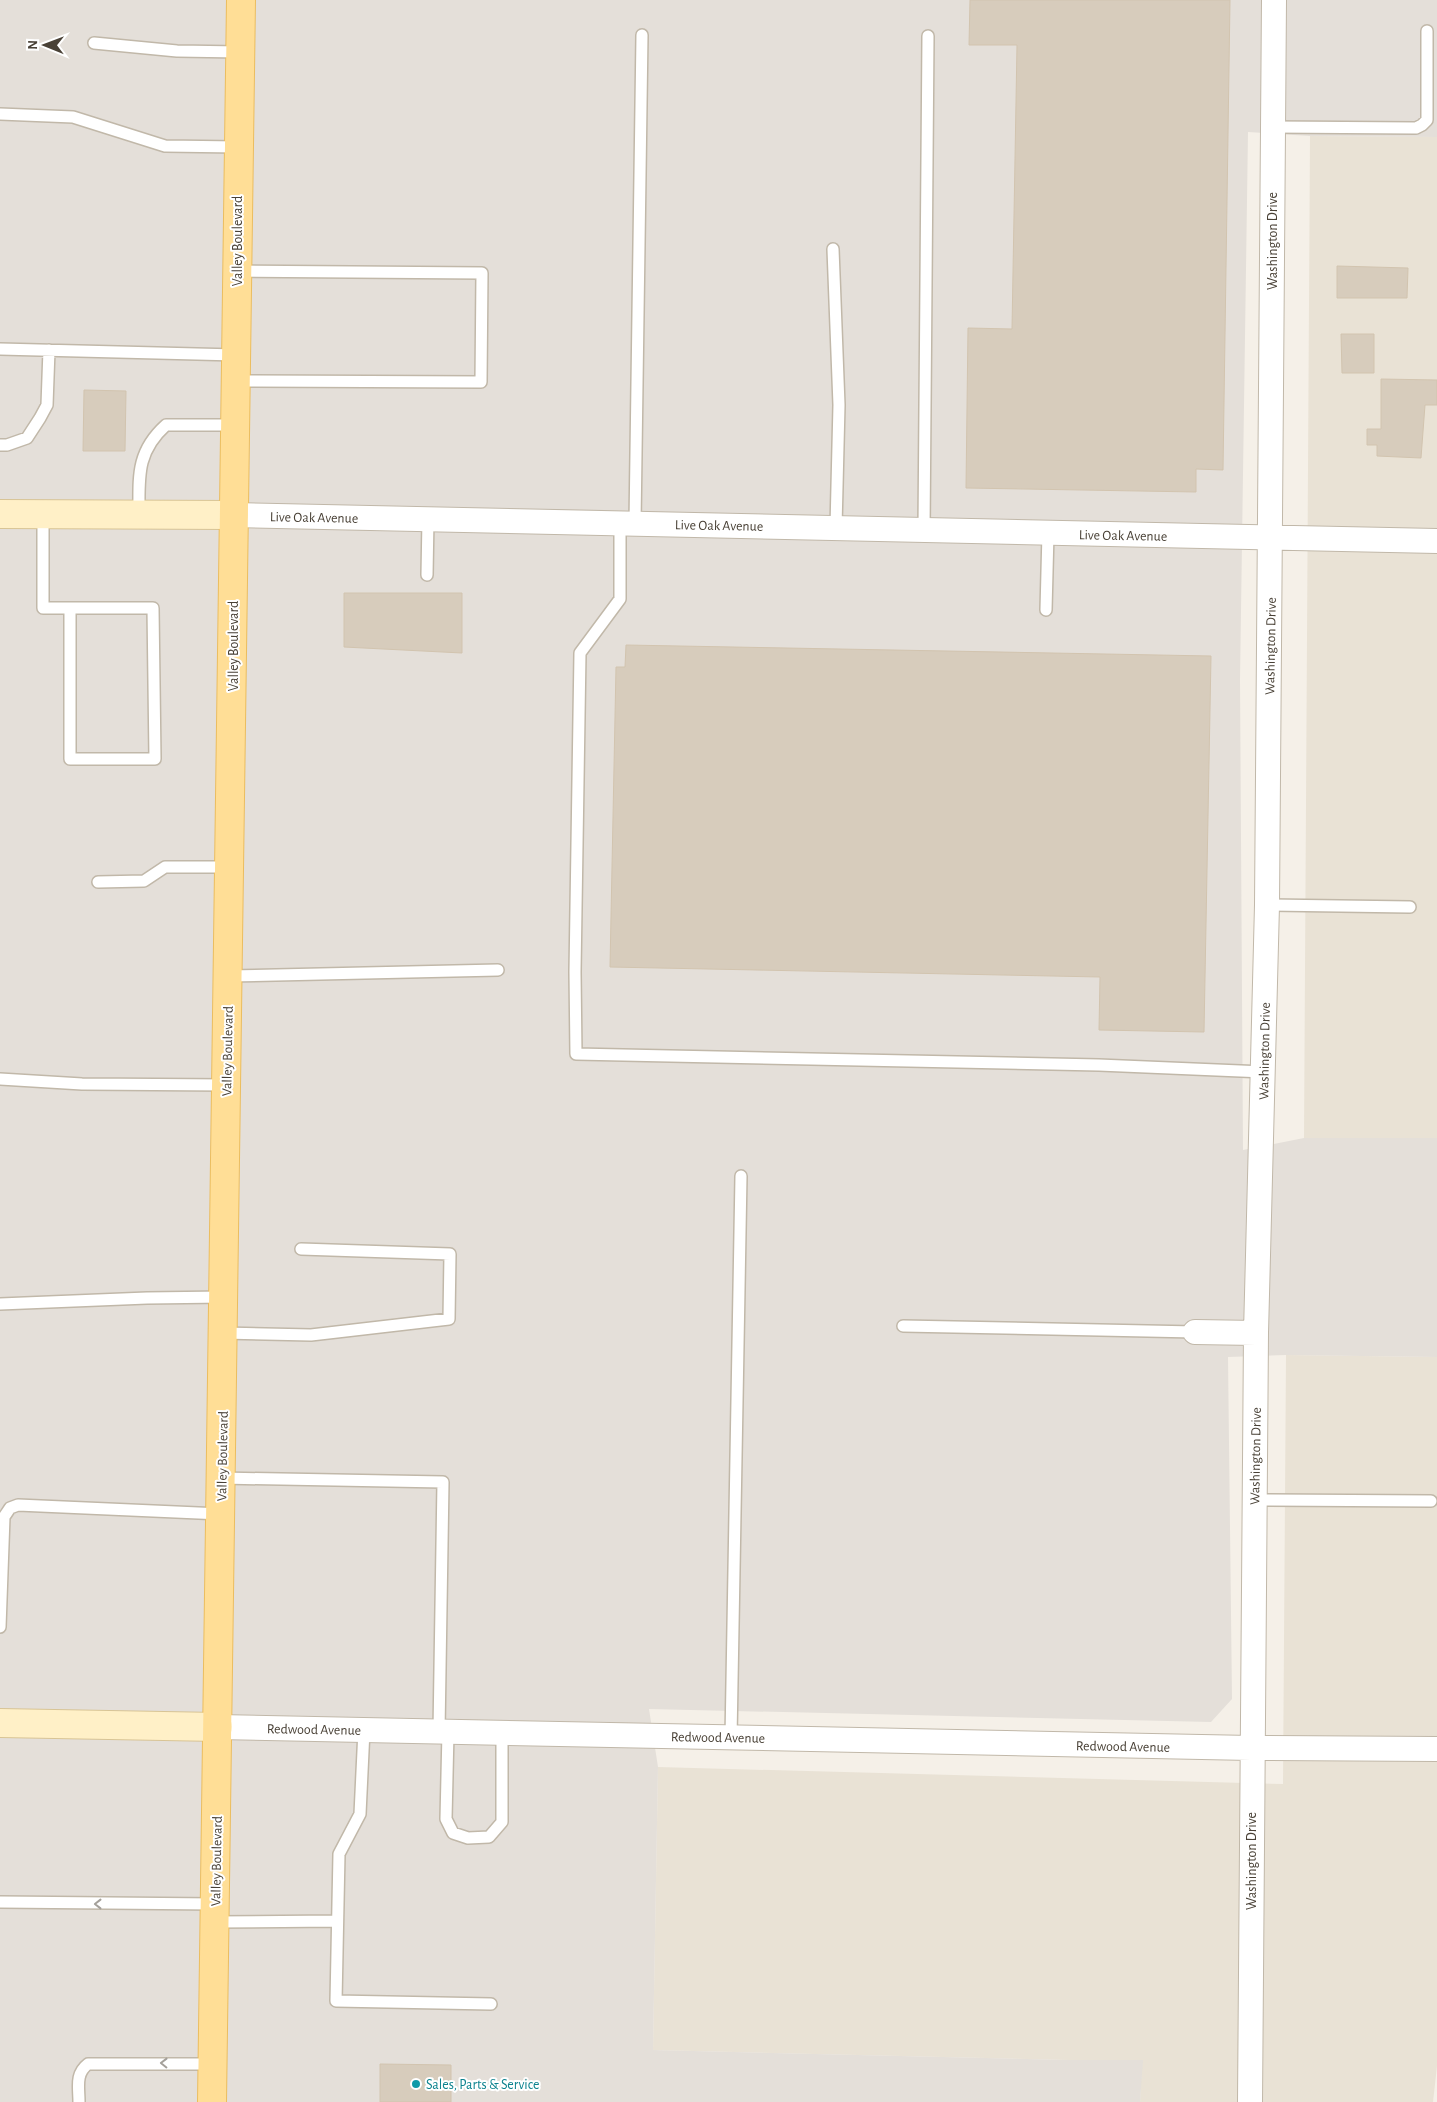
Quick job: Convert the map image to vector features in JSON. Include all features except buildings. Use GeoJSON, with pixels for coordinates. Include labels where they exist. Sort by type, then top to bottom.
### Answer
{"type":"FeatureCollection","features":[{"type":"Feature","properties":{"kind":"main road","name":"Valley Boulevard"},"geometry":{"type":"LineString","coordinates":[[212,2102],[241,0]]}},
{"type":"Feature","properties":{"kind":"street","name":"Washington Drive"},"geometry":{"type":"LineString","coordinates":[[1250,2102],[1256,1333],[1267,905],[1274,0]]}},
{"type":"Feature","properties":{"kind":"street","name":"Live Oak Avenue"},"geometry":{"type":"LineString","coordinates":[[0,514],[234,515],[1437,541]]}},
{"type":"Feature","properties":{"kind":"street"},"geometry":{"type":"LineString","coordinates":[[1195,1332],[1256,1333]]}},
{"type":"Feature","properties":{"kind":"street","name":"Redwood Avenue"},"geometry":{"type":"LineString","coordinates":[[0,1723],[1437,1750]]}},
{"type":"Feature","properties":{"kind":"lane"},"geometry":{"type":"LineString","coordinates":[[1272,127],[1416,128],[1422,125],[1426,120],[1427,31]]}},
{"type":"Feature","properties":{"kind":"lane"},"geometry":{"type":"LineString","coordinates":[[642,36],[628,523],[620,599],[580,653],[575,972],[576,1054],[1099,1066],[1264,1072]]}},
{"type":"Feature","properties":{"kind":"lane"},"geometry":{"type":"LineString","coordinates":[[924,530],[928,36]]}},
{"type":"Feature","properties":{"kind":"lane"},"geometry":{"type":"LineString","coordinates":[[94,43],[177,51],[240,52]]}},
{"type":"Feature","properties":{"kind":"lane"},"geometry":{"type":"LineString","coordinates":[[0,114],[73,117],[164,146],[238,146]]}},
{"type":"Feature","properties":{"kind":"lane"},"geometry":{"type":"LineString","coordinates":[[833,249],[839,405],[836,527]]}},
{"type":"Feature","properties":{"kind":"lane"},"geometry":{"type":"LineString","coordinates":[[0,349],[49,350],[236,368],[481,382],[482,273],[237,271]]}},
{"type":"Feature","properties":{"kind":"lane"},"geometry":{"type":"LineString","coordinates":[[0,445],[7,445],[27,438],[47,405],[49,350]]}},
{"type":"Feature","properties":{"kind":"lane"},"geometry":{"type":"LineString","coordinates":[[139,514],[140,469],[144,452],[156,434],[166,425],[235,425]]}},
{"type":"Feature","properties":{"kind":"lane"},"geometry":{"type":"LineString","coordinates":[[43,515],[43,608],[70,608],[153,608],[154,759],[70,759],[70,608]]}},
{"type":"Feature","properties":{"kind":"lane"},"geometry":{"type":"LineString","coordinates":[[427,575],[428,519]]}},
{"type":"Feature","properties":{"kind":"lane"},"geometry":{"type":"LineString","coordinates":[[1046,610],[1048,533]]}},
{"type":"Feature","properties":{"kind":"lane"},"geometry":{"type":"LineString","coordinates":[[98,882],[144,881],[165,867],[230,867]]}},
{"type":"Feature","properties":{"kind":"lane"},"geometry":{"type":"LineString","coordinates":[[1267,905],[1410,907]]}},
{"type":"Feature","properties":{"kind":"lane"},"geometry":{"type":"LineString","coordinates":[[229,976],[498,970]]}},
{"type":"Feature","properties":{"kind":"lane"},"geometry":{"type":"LineString","coordinates":[[0,1079],[82,1084],[227,1085]]}},
{"type":"Feature","properties":{"kind":"lane"},"geometry":{"type":"LineString","coordinates":[[731,1738],[741,1176]]}},
{"type":"Feature","properties":{"kind":"lane"},"geometry":{"type":"LineString","coordinates":[[223,1333],[311,1335],[449,1319],[450,1254],[301,1249]]}},
{"type":"Feature","properties":{"kind":"lane"},"geometry":{"type":"LineString","coordinates":[[0,1304],[224,1297]]}},
{"type":"Feature","properties":{"kind":"lane"},"geometry":{"type":"LineString","coordinates":[[903,1326],[1195,1332]]}},
{"type":"Feature","properties":{"kind":"lane"},"geometry":{"type":"LineString","coordinates":[[222,1478],[443,1482],[443,1732],[446,1819],[453,1833],[468,1838],[489,1837],[502,1822],[502,1733]]}},
{"type":"Feature","properties":{"kind":"lane"},"geometry":{"type":"LineString","coordinates":[[1254,1500],[1432,1501]]}},
{"type":"Feature","properties":{"kind":"lane"},"geometry":{"type":"LineString","coordinates":[[0,1627],[4,1517],[10,1508],[18,1505],[221,1514]]}},
{"type":"Feature","properties":{"kind":"lane"},"geometry":{"type":"LineString","coordinates":[[364,1730],[360,1814],[339,1854],[336,2001],[491,2004]]}},
{"type":"Feature","properties":{"kind":"lane"},"geometry":{"type":"LineString","coordinates":[[0,1902],[146,1904],[215,1913],[337,1921]]}},
{"type":"Feature","properties":{"kind":"lane"},"geometry":{"type":"LineString","coordinates":[[79,2102],[78,2078],[81,2070],[88,2064],[213,2064]]}},
{"type":"Feature","properties":{"kind":"shaded area"},"geometry":{"type":"Polygon","coordinates":[[[0,0],[1437,0],[1437,137],[1310,136],[1248,132],[1240,680],[1243,1150],[1304,1138],[1437,1138],[1437,1357],[1286,1355],[1228,1357],[1232,1699],[1211,1722],[649,1709],[658,1767],[653,2050],[1068,2060],[1143,2060],[1140,2102],[0,2102],[0,0]]]}},
{"type":"Feature","properties":{"kind":"shaded area"},"geometry":{"type":"Polygon","coordinates":[[[1310,136],[1437,137],[1437,1138],[1304,1138],[1310,136]]]}},
{"type":"Feature","properties":{"kind":"shaded area"},"geometry":{"type":"Polygon","coordinates":[[[1286,1355],[1437,1357],[1437,2066],[1433,2102],[1140,2102],[1142,2060],[1068,2060],[653,2050],[658,1767],[1283,1784],[1286,1355]]]}},
{"type":"Feature","properties":{"kind":"place","name":"Sales, Parts & Service"},"geometry":{"type":"Point","coordinates":[416,2084]}}]}
